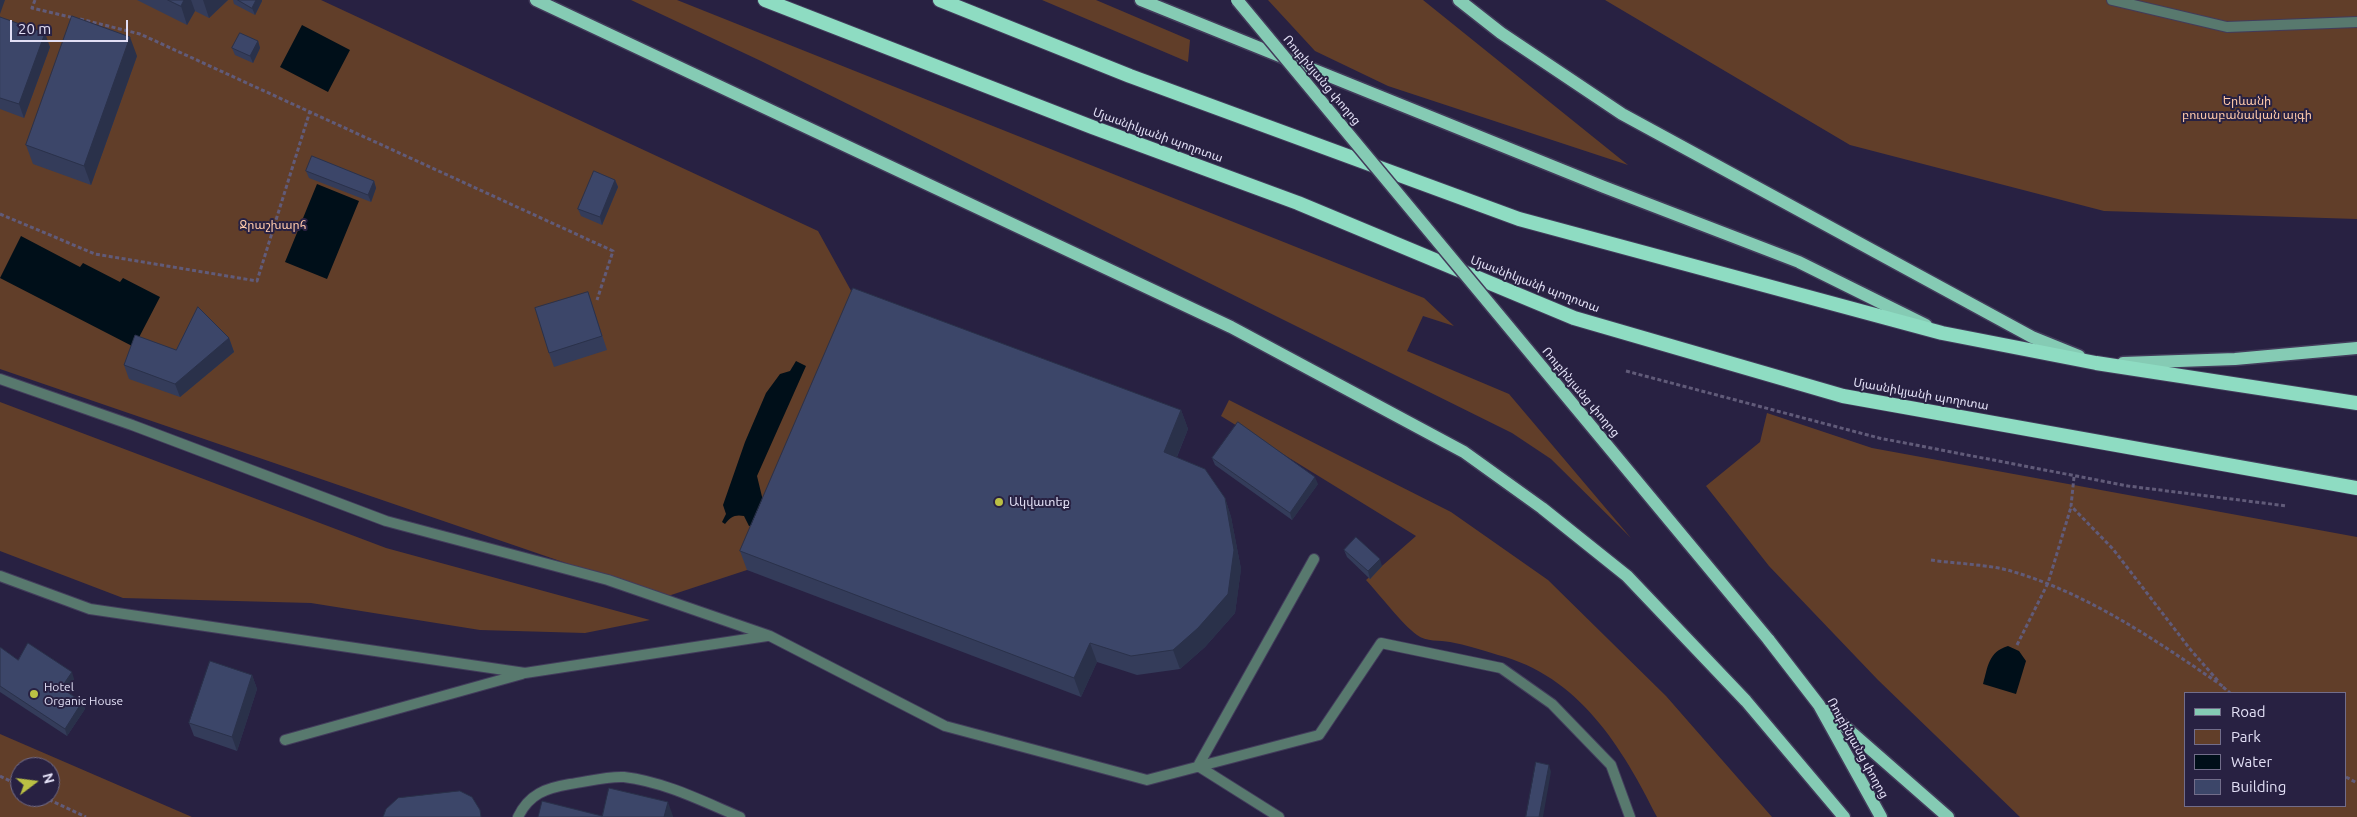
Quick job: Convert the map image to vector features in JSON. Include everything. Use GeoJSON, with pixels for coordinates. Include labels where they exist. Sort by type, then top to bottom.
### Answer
{"type":"FeatureCollection","features":[{"type":"Feature","properties":{"kind":"highway","name":"Մյասնիկյանի պողոտա"},"geometry":{"type":"LineString","coordinates":[[765,0],[1092,127],[1298,203],[1574,318],[1842,396],[2357,488]]}},
{"type":"Feature","properties":{"kind":"highway"},"geometry":{"type":"LineString","coordinates":[[940,0],[1148,83],[1519,219],[1942,332],[2096,363],[2357,403]]}},
{"type":"Feature","properties":{"kind":"main road"},"geometry":{"type":"LineString","coordinates":[[536,0],[1231,327],[1464,452],[1542,508],[1627,576],[1746,700],[1844,817]]}},
{"type":"Feature","properties":{"kind":"main road"},"geometry":{"type":"LineString","coordinates":[[1141,0],[1604,187],[1799,262],[1942,332]]}},
{"type":"Feature","properties":{"kind":"main road","name":"Ռուբինյանց փողոց"},"geometry":{"type":"LineString","coordinates":[[1237,0],[1768,639],[1819,705],[1880,817]]}},
{"type":"Feature","properties":{"kind":"main road"},"geometry":{"type":"LineString","coordinates":[[1458,0],[1501,33],[1622,114],[2032,336],[2096,363],[2235,359],[2357,348]]}},
{"type":"Feature","properties":{"kind":"main road"},"geometry":{"type":"LineString","coordinates":[[1819,705],[1948,817]]}},
{"type":"Feature","properties":{"kind":"lane"},"geometry":{"type":"LineString","coordinates":[[2112,0],[2227,27],[2357,22]]}},
{"type":"Feature","properties":{"kind":"lane"},"geometry":{"type":"LineString","coordinates":[[0,379],[132,425],[386,521],[608,580],[770,636],[945,726],[1147,780],[1319,735],[1381,643],[1501,668],[1552,704],[1610,765],[1630,817]]}},
{"type":"Feature","properties":{"kind":"lane"},"geometry":{"type":"LineString","coordinates":[[1198,766],[1314,559]]}},
{"type":"Feature","properties":{"kind":"lane"},"geometry":{"type":"LineString","coordinates":[[0,576],[90,609],[525,674]]}},
{"type":"Feature","properties":{"kind":"lane"},"geometry":{"type":"LineString","coordinates":[[285,740],[525,674],[770,636]]}},
{"type":"Feature","properties":{"kind":"lane"},"geometry":{"type":"LineString","coordinates":[[1198,766],[1279,817]]}},
{"type":"Feature","properties":{"kind":"lane"},"geometry":{"type":"LineString","coordinates":[[518,817],[524,804],[538,792],[554,787],[622,777],[668,786],[740,817]]}},
{"type":"Feature","properties":{"kind":"path"},"geometry":{"type":"LineString","coordinates":[[35,0],[32,8],[140,34],[613,251],[597,300]]}},
{"type":"Feature","properties":{"kind":"path"},"geometry":{"type":"LineString","coordinates":[[0,214],[95,254],[257,281],[310,112]]}},
{"type":"Feature","properties":{"kind":"path"},"geometry":{"type":"LineString","coordinates":[[2017,645],[2048,583],[2071,506],[2074,477],[2290,507]]}},
{"type":"Feature","properties":{"kind":"path"},"geometry":{"type":"LineString","coordinates":[[2071,506],[2113,549],[2190,649],[2229,692]]}},
{"type":"Feature","properties":{"kind":"path"},"geometry":{"type":"LineString","coordinates":[[1931,560],[2008,570],[2048,583],[2125,622],[2224,687]]}},
{"type":"Feature","properties":{"kind":"path"},"geometry":{"type":"LineString","coordinates":[[60,805],[86,817]]}},
{"type":"Feature","properties":{"kind":"green space","name":"Ջրաշխարհ"},"geometry":{"type":"Polygon","coordinates":[[[0,0],[321,0],[818,231],[860,307],[747,570],[665,597],[0,369],[0,0]]]}},
{"type":"Feature","properties":{"kind":"green space"},"geometry":{"type":"Polygon","coordinates":[[[631,0],[677,0],[1424,298],[1454,326],[1423,316],[1407,351],[1509,394],[1631,538],[1551,459],[1512,433],[761,61],[631,0]]]}},
{"type":"Feature","properties":{"kind":"green space"},"geometry":{"type":"Polygon","coordinates":[[[1042,0],[1096,0],[1190,40],[1188,62],[1042,0]]]}},
{"type":"Feature","properties":{"kind":"green space"},"geometry":{"type":"Polygon","coordinates":[[[1268,0],[1423,0],[1628,165],[1388,86],[1315,51],[1268,0]]]}},
{"type":"Feature","properties":{"kind":"green space","name":"Երևանի բուսաբանական այգի"},"geometry":{"type":"Polygon","coordinates":[[[1605,0],[2357,0],[2357,219],[2104,211],[1850,145],[1605,0]]]}},
{"type":"Feature","properties":{"kind":"green space"},"geometry":{"type":"Polygon","coordinates":[[[1229,400],[1451,512],[1548,580],[1666,696],[1772,817],[1657,817],[1629,765],[1613,741],[1575,697],[1552,679],[1527,665],[1498,655],[1456,643],[1429,640],[1417,635],[1398,617],[1366,580],[1416,536],[1221,416],[1229,400]]]}},
{"type":"Feature","properties":{"kind":"green space"},"geometry":{"type":"Polygon","coordinates":[[[0,402],[386,548],[650,620],[585,633],[480,630],[311,603],[123,598],[0,551],[0,402]]]}},
{"type":"Feature","properties":{"kind":"green space"},"geometry":{"type":"Polygon","coordinates":[[[1767,413],[1872,448],[2357,537],[2357,817],[2020,817],[1878,680],[1769,566],[1706,486],[1760,442],[1767,413]]]}},
{"type":"Feature","properties":{"kind":"green space"},"geometry":{"type":"Polygon","coordinates":[[[0,734],[53,757],[10,757],[10,807],[60,807],[60,760],[192,817],[0,817],[0,734]]]}},
{"type":"Feature","properties":{"kind":"water"},"geometry":{"type":"Polygon","coordinates":[[[302,25],[350,50],[328,92],[280,67],[302,25]]]}},
{"type":"Feature","properties":{"kind":"water"},"geometry":{"type":"Polygon","coordinates":[[[317,184],[359,201],[327,279],[285,262],[317,184]]]}},
{"type":"Feature","properties":{"kind":"water"},"geometry":{"type":"Polygon","coordinates":[[[21,236],[80,267],[83,263],[120,282],[123,278],[160,297],[134,347],[0,278],[21,236]]]}},
{"type":"Feature","properties":{"kind":"water"},"geometry":{"type":"Polygon","coordinates":[[[796,361],[806,366],[757,476],[764,505],[756,525],[749,526],[744,516],[741,515],[733,517],[725,524],[722,522],[726,514],[723,505],[745,442],[766,393],[780,374],[790,371],[796,361]]]}},
{"type":"Feature","properties":{"kind":"water"},"geometry":{"type":"Polygon","coordinates":[[[2008,646],[2019,651],[2026,661],[2016,694],[1983,684],[1993,656],[1996,652],[2008,646]]]}},
{"type":"Feature","properties":{"kind":"building"},"geometry":{"type":"Polygon","coordinates":[[[168,0],[184,0],[181,6],[168,0]]]}},
{"type":"Feature","properties":{"kind":"building"},"geometry":{"type":"Polygon","coordinates":[[[238,0],[256,0],[252,8],[238,0]]]}},
{"type":"Feature","properties":{"kind":"building"},"geometry":{"type":"Polygon","coordinates":[[[72,16],[130,37],[84,166],[26,145],[72,16]]]}},
{"type":"Feature","properties":{"kind":"building"},"geometry":{"type":"Polygon","coordinates":[[[0,17],[45,33],[19,104],[0,98],[0,17]]]}},
{"type":"Feature","properties":{"kind":"building"},"geometry":{"type":"Polygon","coordinates":[[[240,33],[258,41],[250,56],[232,48],[240,33]]]}},
{"type":"Feature","properties":{"kind":"building"},"geometry":{"type":"Polygon","coordinates":[[[312,156],[374,181],[368,195],[306,171],[312,156]]]}},
{"type":"Feature","properties":{"kind":"building"},"geometry":{"type":"Polygon","coordinates":[[[594,171],[615,180],[600,217],[578,209],[594,171]]]}},
{"type":"Feature","properties":{"kind":"building","name":"Ակվատեք"},"geometry":{"type":"Polygon","coordinates":[[[853,288],[1181,410],[1164,452],[1205,469],[1225,498],[1234,550],[1228,594],[1198,628],[1173,650],[1131,656],[1090,643],[1074,678],[740,551],[853,288]]]}},
{"type":"Feature","properties":{"kind":"building"},"geometry":{"type":"Polygon","coordinates":[[[588,292],[602,336],[549,353],[535,308],[588,292]]]}},
{"type":"Feature","properties":{"kind":"building"},"geometry":{"type":"Polygon","coordinates":[[[198,307],[229,338],[175,384],[124,365],[135,335],[176,350],[198,307]]]}},
{"type":"Feature","properties":{"kind":"building"},"geometry":{"type":"Polygon","coordinates":[[[1238,422],[1315,477],[1290,513],[1212,458],[1238,422]]]}},
{"type":"Feature","properties":{"kind":"building"},"geometry":{"type":"Polygon","coordinates":[[[1356,537],[1380,559],[1368,571],[1344,550],[1356,537]]]}},
{"type":"Feature","properties":{"kind":"building","name":"Hotel Organic House"},"geometry":{"type":"Polygon","coordinates":[[[28,643],[72,672],[61,688],[82,702],[65,729],[0,686],[0,647],[18,660],[28,643]]]}},
{"type":"Feature","properties":{"kind":"building"},"geometry":{"type":"Polygon","coordinates":[[[210,661],[252,675],[232,737],[189,723],[210,661]]]}},
{"type":"Feature","properties":{"kind":"building"},"geometry":{"type":"Polygon","coordinates":[[[1536,762],[1549,765],[1539,817],[1526,817],[1536,762]]]}},
{"type":"Feature","properties":{"kind":"building"},"geometry":{"type":"Polygon","coordinates":[[[609,788],[668,802],[664,817],[538,817],[542,801],[602,816],[609,788]]]}},
{"type":"Feature","properties":{"kind":"building"},"geometry":{"type":"Polygon","coordinates":[[[460,791],[472,797],[480,810],[481,817],[383,817],[386,809],[398,798],[460,791]]]}},
{"type":"Feature","properties":{"kind":"place","name":"Ակվատեք"},"geometry":{"type":"Point","coordinates":[999,502]}},
{"type":"Feature","properties":{"kind":"place","name":"Hotel Organic House"},"geometry":{"type":"Point","coordinates":[34,694]}}]}
